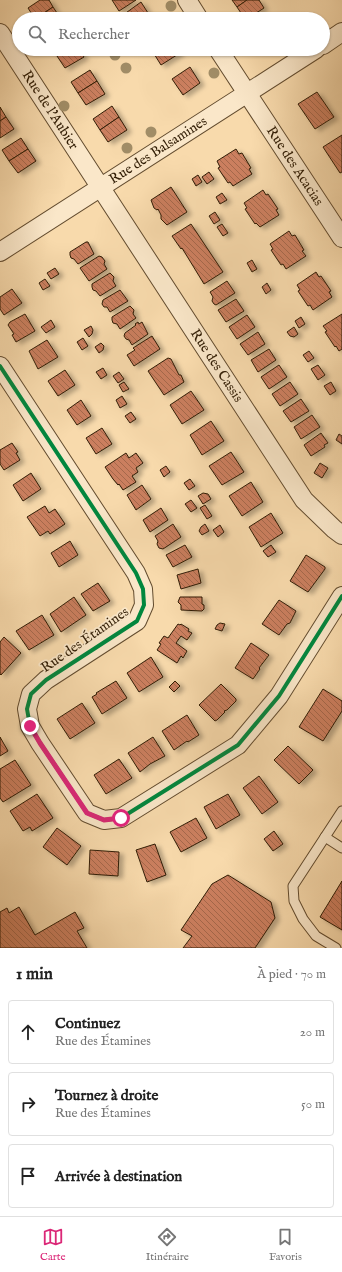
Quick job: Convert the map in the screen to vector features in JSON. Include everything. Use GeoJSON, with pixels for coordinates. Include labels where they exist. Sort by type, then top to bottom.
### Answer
{"type":"FeatureCollection","features":[{"type":"Feature","properties":{"kind":"street"},"geometry":{"type":"LineString","coordinates":[[186,0],[194,12]]}},
{"type":"Feature","properties":{"kind":"street"},"geometry":{"type":"LineString","coordinates":[[330,40],[342,32]]}},
{"type":"Feature","properties":{"kind":"street","name":"Rue de l'Aubier"},"geometry":{"type":"LineString","coordinates":[[0,33],[12,51]]}},
{"type":"Feature","properties":{"kind":"street","name":"Rue de l'Aubier"},"geometry":{"type":"LineString","coordinates":[[15,56],[101,187]]}},
{"type":"Feature","properties":{"kind":"street"},"geometry":{"type":"LineString","coordinates":[[223,56],[247,94]]}},
{"type":"Feature","properties":{"kind":"street","name":"Rue des Balsamines"},"geometry":{"type":"LineString","coordinates":[[0,252],[305,56]]}},
{"type":"Feature","properties":{"kind":"street","name":"Rue des Acacias"},"geometry":{"type":"LineString","coordinates":[[247,94],[342,238]]}},
{"type":"Feature","properties":{"kind":"street","name":"Rue des Cassis"},"geometry":{"type":"LineString","coordinates":[[101,187],[304,500],[342,535]]}},
{"type":"Feature","properties":{"kind":"street","name":"Rue des Étamines"},"geometry":{"type":"LineString","coordinates":[[0,366],[136,573],[142,589],[144,605],[137,621],[46,680],[31,694],[27,709],[30,726],[87,813],[104,820],[121,818],[238,745],[279,696],[342,596]]}},
{"type":"Feature","properties":{"kind":"lane"},"geometry":{"type":"LineString","coordinates":[[336,948],[316,936],[303,919],[294,901],[293,886],[342,811]]}},
{"type":"Feature","properties":{"kind":"lane"},"geometry":{"type":"LineString","coordinates":[[325,837],[342,848]]}},
{"type":"Feature","properties":{"kind":"building"},"geometry":{"type":"Polygon","coordinates":[[[40,0],[49,0],[53,7],[46,12],[31,12],[28,8],[40,0]]]}},
{"type":"Feature","properties":{"kind":"building"},"geometry":{"type":"Polygon","coordinates":[[[112,0],[136,0],[119,11],[112,0]]]}},
{"type":"Feature","properties":{"kind":"building"},"geometry":{"type":"Polygon","coordinates":[[[232,0],[247,0],[237,7],[232,0]]]}},
{"type":"Feature","properties":{"kind":"building"},"geometry":{"type":"Polygon","coordinates":[[[247,0],[259,0],[264,8],[258,12],[240,12],[237,7],[247,0]]]}},
{"type":"Feature","properties":{"kind":"building"},"geometry":{"type":"Polygon","coordinates":[[[141,2],[147,12],[127,12],[141,2]]]}},
{"type":"Feature","properties":{"kind":"building"},"geometry":{"type":"Polygon","coordinates":[[[53,7],[56,12],[46,12],[53,7]]]}},
{"type":"Feature","properties":{"kind":"building"},"geometry":{"type":"Polygon","coordinates":[[[57,56],[84,57],[65,68],[57,56]]]}},
{"type":"Feature","properties":{"kind":"building"},"geometry":{"type":"Polygon","coordinates":[[[155,56],[175,56],[161,65],[155,56]]]}},
{"type":"Feature","properties":{"kind":"building"},"geometry":{"type":"Polygon","coordinates":[[[190,67],[200,83],[183,95],[172,79],[190,67]]]}},
{"type":"Feature","properties":{"kind":"building"},"geometry":{"type":"Polygon","coordinates":[[[90,70],[97,81],[78,93],[71,82],[90,70]]]}},
{"type":"Feature","properties":{"kind":"building"},"geometry":{"type":"Polygon","coordinates":[[[97,81],[105,94],[86,105],[78,93],[97,81]]]}},
{"type":"Feature","properties":{"kind":"building"},"geometry":{"type":"Polygon","coordinates":[[[317,92],[334,117],[315,129],[298,104],[317,92]]]}},
{"type":"Feature","properties":{"kind":"building"},"geometry":{"type":"Polygon","coordinates":[[[112,106],[119,117],[100,130],[93,119],[112,106]]]}},
{"type":"Feature","properties":{"kind":"building"},"geometry":{"type":"Polygon","coordinates":[[[0,107],[6,117],[0,121],[0,107]]]}},
{"type":"Feature","properties":{"kind":"building"},"geometry":{"type":"Polygon","coordinates":[[[6,117],[14,129],[0,138],[0,121],[6,117]]]}},
{"type":"Feature","properties":{"kind":"building"},"geometry":{"type":"Polygon","coordinates":[[[119,117],[127,130],[108,142],[100,130],[119,117]]]}},
{"type":"Feature","properties":{"kind":"building"},"geometry":{"type":"Polygon","coordinates":[[[342,135],[342,172],[340,173],[323,147],[342,135]]]}},
{"type":"Feature","properties":{"kind":"building"},"geometry":{"type":"Polygon","coordinates":[[[21,138],[28,149],[9,161],[2,150],[21,138]]]}},
{"type":"Feature","properties":{"kind":"building"},"geometry":{"type":"Polygon","coordinates":[[[28,149],[36,161],[18,173],[9,161],[28,149]]]}},
{"type":"Feature","properties":{"kind":"building"},"geometry":{"type":"Polygon","coordinates":[[[236,149],[239,154],[242,153],[251,168],[249,169],[252,174],[233,186],[230,182],[228,183],[218,168],[220,167],[217,161],[236,149]]]}},
{"type":"Feature","properties":{"kind":"building"},"geometry":{"type":"Polygon","coordinates":[[[209,172],[214,179],[207,184],[202,177],[209,172]]]}},
{"type":"Feature","properties":{"kind":"building"},"geometry":{"type":"Polygon","coordinates":[[[198,175],[202,182],[196,186],[192,179],[198,175]]]}},
{"type":"Feature","properties":{"kind":"building"},"geometry":{"type":"Polygon","coordinates":[[[171,187],[187,212],[167,225],[161,219],[158,209],[157,210],[154,208],[151,200],[171,187]]]}},
{"type":"Feature","properties":{"kind":"building"},"geometry":{"type":"Polygon","coordinates":[[[263,190],[266,195],[268,194],[278,209],[276,210],[279,215],[260,227],[256,223],[255,224],[245,209],[247,208],[244,203],[263,190]]]}},
{"type":"Feature","properties":{"kind":"building"},"geometry":{"type":"Polygon","coordinates":[[[222,193],[227,200],[220,204],[216,197],[222,193]]]}},
{"type":"Feature","properties":{"kind":"building"},"geometry":{"type":"Polygon","coordinates":[[[215,212],[220,220],[214,224],[209,216],[215,212]]]}},
{"type":"Feature","properties":{"kind":"building"},"geometry":{"type":"Polygon","coordinates":[[[191,224],[223,272],[204,284],[182,248],[181,249],[172,236],[191,224]]]}},
{"type":"Feature","properties":{"kind":"building"},"geometry":{"type":"Polygon","coordinates":[[[222,224],[228,233],[223,236],[217,227],[222,224]]]}},
{"type":"Feature","properties":{"kind":"building"},"geometry":{"type":"Polygon","coordinates":[[[289,231],[292,236],[295,235],[304,250],[302,251],[306,256],[286,269],[283,264],[281,265],[271,250],[273,249],[270,244],[289,231]]]}},
{"type":"Feature","properties":{"kind":"building"},"geometry":{"type":"Polygon","coordinates":[[[88,242],[94,254],[78,264],[71,258],[70,252],[88,242]]]}},
{"type":"Feature","properties":{"kind":"building"},"geometry":{"type":"Polygon","coordinates":[[[99,256],[105,261],[104,264],[107,269],[89,281],[80,268],[99,256]]]}},
{"type":"Feature","properties":{"kind":"building"},"geometry":{"type":"Polygon","coordinates":[[[252,260],[257,269],[252,272],[247,263],[252,260]]]}},
{"type":"Feature","properties":{"kind":"building"},"geometry":{"type":"Polygon","coordinates":[[[55,268],[59,274],[51,279],[47,273],[55,268]]]}},
{"type":"Feature","properties":{"kind":"building"},"geometry":{"type":"Polygon","coordinates":[[[316,272],[319,277],[321,276],[331,291],[329,292],[332,297],[313,310],[310,305],[308,306],[298,291],[300,290],[297,285],[316,272]]]}},
{"type":"Feature","properties":{"kind":"building"},"geometry":{"type":"Polygon","coordinates":[[[110,273],[114,277],[113,281],[116,286],[100,296],[93,290],[92,284],[110,273]]]}},
{"type":"Feature","properties":{"kind":"building"},"geometry":{"type":"Polygon","coordinates":[[[45,279],[50,286],[43,290],[39,283],[45,279]]]}},
{"type":"Feature","properties":{"kind":"building"},"geometry":{"type":"Polygon","coordinates":[[[227,281],[235,293],[216,305],[214,304],[212,301],[213,297],[210,292],[227,281]]]}},
{"type":"Feature","properties":{"kind":"building"},"geometry":{"type":"Polygon","coordinates":[[[267,283],[271,290],[266,294],[262,287],[267,283]]]}},
{"type":"Feature","properties":{"kind":"building"},"geometry":{"type":"Polygon","coordinates":[[[12,289],[22,303],[4,315],[0,309],[0,297],[12,289]]]}},
{"type":"Feature","properties":{"kind":"building"},"geometry":{"type":"Polygon","coordinates":[[[120,290],[128,301],[110,312],[107,307],[104,307],[102,304],[103,300],[120,290]]]}},
{"type":"Feature","properties":{"kind":"building"},"geometry":{"type":"Polygon","coordinates":[[[236,299],[244,311],[226,322],[218,310],[236,299]]]}},
{"type":"Feature","properties":{"kind":"building"},"geometry":{"type":"Polygon","coordinates":[[[130,306],[134,310],[133,314],[136,318],[120,329],[117,324],[113,323],[112,317],[130,306]]]}},
{"type":"Feature","properties":{"kind":"building"},"geometry":{"type":"Polygon","coordinates":[[[25,314],[35,331],[16,342],[12,335],[14,334],[8,325],[10,322],[25,314]]]}},
{"type":"Feature","properties":{"kind":"building"},"geometry":{"type":"Polygon","coordinates":[[[342,314],[342,349],[339,351],[325,332],[327,331],[323,326],[342,314]]]}},
{"type":"Feature","properties":{"kind":"building"},"geometry":{"type":"Polygon","coordinates":[[[247,315],[255,327],[237,339],[229,327],[247,315]]]}},
{"type":"Feature","properties":{"kind":"building"},"geometry":{"type":"Polygon","coordinates":[[[301,317],[305,324],[299,328],[295,321],[301,317]]]}},
{"type":"Feature","properties":{"kind":"building"},"geometry":{"type":"Polygon","coordinates":[[[51,320],[55,327],[46,333],[41,327],[51,320]]]}},
{"type":"Feature","properties":{"kind":"building"},"geometry":{"type":"Polygon","coordinates":[[[138,322],[139,324],[142,322],[148,334],[132,345],[124,336],[125,333],[138,322]]]}},
{"type":"Feature","properties":{"kind":"building"},"geometry":{"type":"Polygon","coordinates":[[[91,326],[93,330],[89,337],[84,330],[91,326]]]}},
{"type":"Feature","properties":{"kind":"building"},"geometry":{"type":"Polygon","coordinates":[[[294,327],[298,334],[294,337],[290,336],[287,332],[294,327]]]}},
{"type":"Feature","properties":{"kind":"building"},"geometry":{"type":"Polygon","coordinates":[[[258,332],[265,344],[248,355],[240,344],[258,332]]]}},
{"type":"Feature","properties":{"kind":"building"},"geometry":{"type":"Polygon","coordinates":[[[152,336],[160,349],[134,366],[127,355],[135,350],[133,348],[152,336]]]}},
{"type":"Feature","properties":{"kind":"building"},"geometry":{"type":"Polygon","coordinates":[[[83,338],[88,346],[82,350],[77,342],[83,338]]]}},
{"type":"Feature","properties":{"kind":"building"},"geometry":{"type":"Polygon","coordinates":[[[47,340],[58,357],[38,369],[29,351],[47,340]]]}},
{"type":"Feature","properties":{"kind":"building"},"geometry":{"type":"Polygon","coordinates":[[[101,343],[104,346],[103,350],[99,353],[95,347],[101,343]]]}},
{"type":"Feature","properties":{"kind":"building"},"geometry":{"type":"Polygon","coordinates":[[[269,349],[276,360],[258,372],[251,360],[269,349]]]}},
{"type":"Feature","properties":{"kind":"building"},"geometry":{"type":"Polygon","coordinates":[[[309,351],[314,358],[308,362],[303,355],[309,351]]]}},
{"type":"Feature","properties":{"kind":"building"},"geometry":{"type":"Polygon","coordinates":[[[168,358],[171,359],[184,382],[164,395],[148,371],[168,358]]]}},
{"type":"Feature","properties":{"kind":"building"},"geometry":{"type":"Polygon","coordinates":[[[279,365],[287,377],[269,389],[261,377],[279,365]]]}},
{"type":"Feature","properties":{"kind":"building"},"geometry":{"type":"Polygon","coordinates":[[[318,365],[325,375],[318,380],[311,369],[318,365]]]}},
{"type":"Feature","properties":{"kind":"building"},"geometry":{"type":"Polygon","coordinates":[[[103,368],[107,375],[101,379],[96,372],[103,368]]]}},
{"type":"Feature","properties":{"kind":"building"},"geometry":{"type":"Polygon","coordinates":[[[65,370],[75,385],[58,396],[48,381],[65,370]]]}},
{"type":"Feature","properties":{"kind":"building"},"geometry":{"type":"Polygon","coordinates":[[[119,372],[124,379],[118,383],[113,376],[119,372]]]}},
{"type":"Feature","properties":{"kind":"building"},"geometry":{"type":"Polygon","coordinates":[[[124,382],[129,389],[123,392],[119,385],[124,382]]]}},
{"type":"Feature","properties":{"kind":"building"},"geometry":{"type":"Polygon","coordinates":[[[290,382],[298,394],[280,406],[272,394],[290,382]]]}},
{"type":"Feature","properties":{"kind":"building"},"geometry":{"type":"Polygon","coordinates":[[[331,382],[336,391],[330,395],[324,386],[331,382]]]}},
{"type":"Feature","properties":{"kind":"building"},"geometry":{"type":"Polygon","coordinates":[[[191,391],[204,410],[182,424],[170,405],[191,391]]]}},
{"type":"Feature","properties":{"kind":"building"},"geometry":{"type":"Polygon","coordinates":[[[122,396],[127,404],[120,408],[116,400],[122,396]]]}},
{"type":"Feature","properties":{"kind":"building"},"geometry":{"type":"Polygon","coordinates":[[[301,399],[309,411],[291,422],[283,411],[301,399]]]}},
{"type":"Feature","properties":{"kind":"building"},"geometry":{"type":"Polygon","coordinates":[[[81,400],[91,416],[77,425],[67,410],[81,400]]]}},
{"type":"Feature","properties":{"kind":"building"},"geometry":{"type":"Polygon","coordinates":[[[131,412],[136,419],[130,423],[125,416],[131,412]]]}},
{"type":"Feature","properties":{"kind":"building"},"geometry":{"type":"Polygon","coordinates":[[[312,415],[320,427],[301,439],[294,427],[312,415]]]}},
{"type":"Feature","properties":{"kind":"building"},"geometry":{"type":"Polygon","coordinates":[[[211,421],[224,441],[202,455],[190,435],[211,421]]]}},
{"type":"Feature","properties":{"kind":"building"},"geometry":{"type":"Polygon","coordinates":[[[102,428],[112,444],[96,454],[86,438],[102,428]]]}},
{"type":"Feature","properties":{"kind":"building"},"geometry":{"type":"Polygon","coordinates":[[[321,433],[328,443],[324,445],[325,447],[311,456],[304,445],[321,433]]]}},
{"type":"Feature","properties":{"kind":"building"},"geometry":{"type":"Polygon","coordinates":[[[339,434],[342,436],[342,444],[336,440],[339,434]]]}},
{"type":"Feature","properties":{"kind":"building"},"geometry":{"type":"Polygon","coordinates":[[[12,443],[18,452],[16,453],[20,460],[4,470],[0,464],[0,450],[12,443]]]}},
{"type":"Feature","properties":{"kind":"building"},"geometry":{"type":"Polygon","coordinates":[[[231,452],[244,472],[222,485],[209,466],[231,452]]]}},
{"type":"Feature","properties":{"kind":"building"},"geometry":{"type":"Polygon","coordinates":[[[126,453],[129,458],[136,453],[143,463],[136,468],[138,472],[132,476],[136,482],[123,490],[105,467],[126,453]]]}},
{"type":"Feature","properties":{"kind":"building"},"geometry":{"type":"Polygon","coordinates":[[[320,463],[328,468],[322,478],[314,473],[320,463]]]}},
{"type":"Feature","properties":{"kind":"building"},"geometry":{"type":"Polygon","coordinates":[[[166,466],[170,472],[164,477],[160,470],[166,466]]]}},
{"type":"Feature","properties":{"kind":"building"},"geometry":{"type":"Polygon","coordinates":[[[31,473],[41,489],[23,501],[13,485],[31,473]]]}},
{"type":"Feature","properties":{"kind":"building"},"geometry":{"type":"Polygon","coordinates":[[[190,479],[195,486],[189,490],[184,483],[190,479]]]}},
{"type":"Feature","properties":{"kind":"building"},"geometry":{"type":"Polygon","coordinates":[[[251,482],[263,502],[242,516],[229,496],[251,482]]]}},
{"type":"Feature","properties":{"kind":"building"},"geometry":{"type":"Polygon","coordinates":[[[142,485],[151,499],[136,510],[127,495],[142,485]]]}},
{"type":"Feature","properties":{"kind":"building"},"geometry":{"type":"Polygon","coordinates":[[[203,493],[208,494],[211,499],[203,504],[198,496],[203,493]]]}},
{"type":"Feature","properties":{"kind":"building"},"geometry":{"type":"Polygon","coordinates":[[[191,500],[197,508],[191,512],[185,504],[191,500]]]}},
{"type":"Feature","properties":{"kind":"building"},"geometry":{"type":"Polygon","coordinates":[[[205,505],[212,516],[207,519],[200,508],[205,505]]]}},
{"type":"Feature","properties":{"kind":"building"},"geometry":{"type":"Polygon","coordinates":[[[45,506],[49,513],[55,509],[65,524],[50,534],[48,531],[40,536],[27,517],[45,506]]]}},
{"type":"Feature","properties":{"kind":"building"},"geometry":{"type":"Polygon","coordinates":[[[161,508],[168,520],[150,532],[143,520],[161,508]]]}},
{"type":"Feature","properties":{"kind":"building"},"geometry":{"type":"Polygon","coordinates":[[[271,513],[283,533],[261,547],[249,527],[271,513]]]}},
{"type":"Feature","properties":{"kind":"building"},"geometry":{"type":"Polygon","coordinates":[[[173,524],[181,537],[163,549],[159,548],[157,544],[158,541],[155,536],[173,524]]]}},
{"type":"Feature","properties":{"kind":"building"},"geometry":{"type":"Polygon","coordinates":[[[205,524],[209,531],[202,535],[199,531],[205,524]]]}},
{"type":"Feature","properties":{"kind":"building"},"geometry":{"type":"Polygon","coordinates":[[[220,525],[224,532],[218,537],[213,530],[220,525]]]}},
{"type":"Feature","properties":{"kind":"building"},"geometry":{"type":"Polygon","coordinates":[[[70,541],[78,555],[59,567],[51,553],[70,541]]]}},
{"type":"Feature","properties":{"kind":"building"},"geometry":{"type":"Polygon","coordinates":[[[185,545],[192,557],[173,567],[166,555],[185,545]]]}},
{"type":"Feature","properties":{"kind":"building"},"geometry":{"type":"Polygon","coordinates":[[[271,545],[276,552],[268,557],[263,551],[271,545]]]}},
{"type":"Feature","properties":{"kind":"building"},"geometry":{"type":"Polygon","coordinates":[[[306,555],[325,567],[308,592],[290,581],[306,555]]]}},
{"type":"Feature","properties":{"kind":"building"},"geometry":{"type":"Polygon","coordinates":[[[198,569],[201,583],[181,589],[177,575],[198,569]]]}},
{"type":"Feature","properties":{"kind":"building"},"geometry":{"type":"Polygon","coordinates":[[[98,583],[110,601],[93,611],[81,594],[98,583]]]}},
{"type":"Feature","properties":{"kind":"building"},"geometry":{"type":"Polygon","coordinates":[[[74,597],[86,615],[61,632],[50,614],[74,597]]]}},
{"type":"Feature","properties":{"kind":"building"},"geometry":{"type":"Polygon","coordinates":[[[180,597],[202,597],[204,609],[202,611],[181,610],[181,605],[178,602],[180,597]]]}},
{"type":"Feature","properties":{"kind":"building"},"geometry":{"type":"Polygon","coordinates":[[[279,600],[296,611],[290,623],[287,624],[279,635],[262,624],[279,600]]]}},
{"type":"Feature","properties":{"kind":"building"},"geometry":{"type":"Polygon","coordinates":[[[42,615],[54,635],[29,650],[16,631],[42,615]]]}},
{"type":"Feature","properties":{"kind":"building"},"geometry":{"type":"Polygon","coordinates":[[[220,623],[225,624],[222,631],[215,629],[220,623]]]}},
{"type":"Feature","properties":{"kind":"building"},"geometry":{"type":"Polygon","coordinates":[[[178,624],[181,624],[189,629],[188,631],[192,633],[187,640],[181,636],[176,643],[187,651],[183,658],[181,656],[177,663],[157,650],[161,644],[159,643],[164,636],[168,638],[178,624]]]}},
{"type":"Feature","properties":{"kind":"building"},"geometry":{"type":"Polygon","coordinates":[[[4,637],[21,653],[1,675],[0,642],[4,637]]]}},
{"type":"Feature","properties":{"kind":"building"},"geometry":{"type":"Polygon","coordinates":[[[251,643],[269,655],[253,679],[235,668],[251,643]]]}},
{"type":"Feature","properties":{"kind":"building"},"geometry":{"type":"Polygon","coordinates":[[[151,657],[163,677],[139,692],[127,673],[151,657]]]}},
{"type":"Feature","properties":{"kind":"building"},"geometry":{"type":"Polygon","coordinates":[[[116,681],[127,698],[102,714],[92,697],[116,681]]]}},
{"type":"Feature","properties":{"kind":"building"},"geometry":{"type":"Polygon","coordinates":[[[175,681],[180,686],[174,692],[169,687],[175,681]]]}},
{"type":"Feature","properties":{"kind":"building"},"geometry":{"type":"Polygon","coordinates":[[[221,684],[236,699],[236,701],[215,721],[199,705],[221,684]]]}},
{"type":"Feature","properties":{"kind":"building"},"geometry":{"type":"Polygon","coordinates":[[[323,689],[342,701],[342,711],[323,741],[299,727],[323,689]]]}},
{"type":"Feature","properties":{"kind":"building"},"geometry":{"type":"Polygon","coordinates":[[[82,703],[95,723],[70,739],[57,719],[82,703]]]}},
{"type":"Feature","properties":{"kind":"building"},"geometry":{"type":"Polygon","coordinates":[[[187,715],[199,735],[174,750],[162,731],[187,715]]]}},
{"type":"Feature","properties":{"kind":"building"},"geometry":{"type":"Polygon","coordinates":[[[0,737],[8,751],[0,756],[0,737]]]}},
{"type":"Feature","properties":{"kind":"building"},"geometry":{"type":"Polygon","coordinates":[[[153,737],[165,756],[150,764],[140,772],[128,753],[153,737]]]}},
{"type":"Feature","properties":{"kind":"building"},"geometry":{"type":"Polygon","coordinates":[[[288,746],[313,770],[299,784],[274,760],[288,746]]]}},
{"type":"Feature","properties":{"kind":"building"},"geometry":{"type":"Polygon","coordinates":[[[119,759],[132,778],[106,794],[94,775],[119,759]]]}},
{"type":"Feature","properties":{"kind":"building"},"geometry":{"type":"Polygon","coordinates":[[[15,760],[31,785],[3,802],[0,798],[0,769],[15,760]]]}},
{"type":"Feature","properties":{"kind":"building"},"geometry":{"type":"Polygon","coordinates":[[[259,776],[278,802],[262,814],[243,788],[259,776]]]}},
{"type":"Feature","properties":{"kind":"building"},"geometry":{"type":"Polygon","coordinates":[[[37,794],[53,818],[32,831],[30,827],[23,831],[10,811],[37,794]]]}},
{"type":"Feature","properties":{"kind":"building"},"geometry":{"type":"Polygon","coordinates":[[[228,794],[240,815],[216,829],[204,807],[228,794]]]}},
{"type":"Feature","properties":{"kind":"building"},"geometry":{"type":"Polygon","coordinates":[[[196,818],[207,838],[181,852],[170,832],[196,818]]]}},
{"type":"Feature","properties":{"kind":"building"},"geometry":{"type":"Polygon","coordinates":[[[57,828],[81,846],[67,865],[43,847],[57,828]]]}},
{"type":"Feature","properties":{"kind":"building"},"geometry":{"type":"Polygon","coordinates":[[[274,831],[283,844],[273,851],[264,839],[274,831]]]}},
{"type":"Feature","properties":{"kind":"building"},"geometry":{"type":"Polygon","coordinates":[[[155,844],[166,875],[147,882],[136,850],[155,844]]]}},
{"type":"Feature","properties":{"kind":"building"},"geometry":{"type":"Polygon","coordinates":[[[90,850],[119,852],[118,876],[89,874],[90,850]]]}},
{"type":"Feature","properties":{"kind":"building"},"geometry":{"type":"Polygon","coordinates":[[[228,875],[271,902],[275,918],[255,948],[183,948],[192,936],[181,930],[212,884],[228,875]]]}},
{"type":"Feature","properties":{"kind":"building"},"geometry":{"type":"Polygon","coordinates":[[[342,881],[342,930],[320,917],[342,881]]]}},
{"type":"Feature","properties":{"kind":"building"},"geometry":{"type":"Polygon","coordinates":[[[19,907],[35,935],[75,912],[84,928],[77,931],[87,948],[0,948],[0,912],[7,908],[9,913],[19,907]]]}},
{"type":"Feature","properties":{"kind":"cycle path"},"geometry":{"type":"LineString","coordinates":[[0,366],[136,573],[143,589],[144,605],[137,621],[46,680],[31,694],[27,709],[30,726],[87,813],[104,820],[121,818],[238,745],[279,696],[342,596]]}},
{"type":"Feature","properties":{"kind":"route"},"geometry":{"type":"LineString","coordinates":[[30,726],[87,813],[104,820],[121,818]]}}]}
